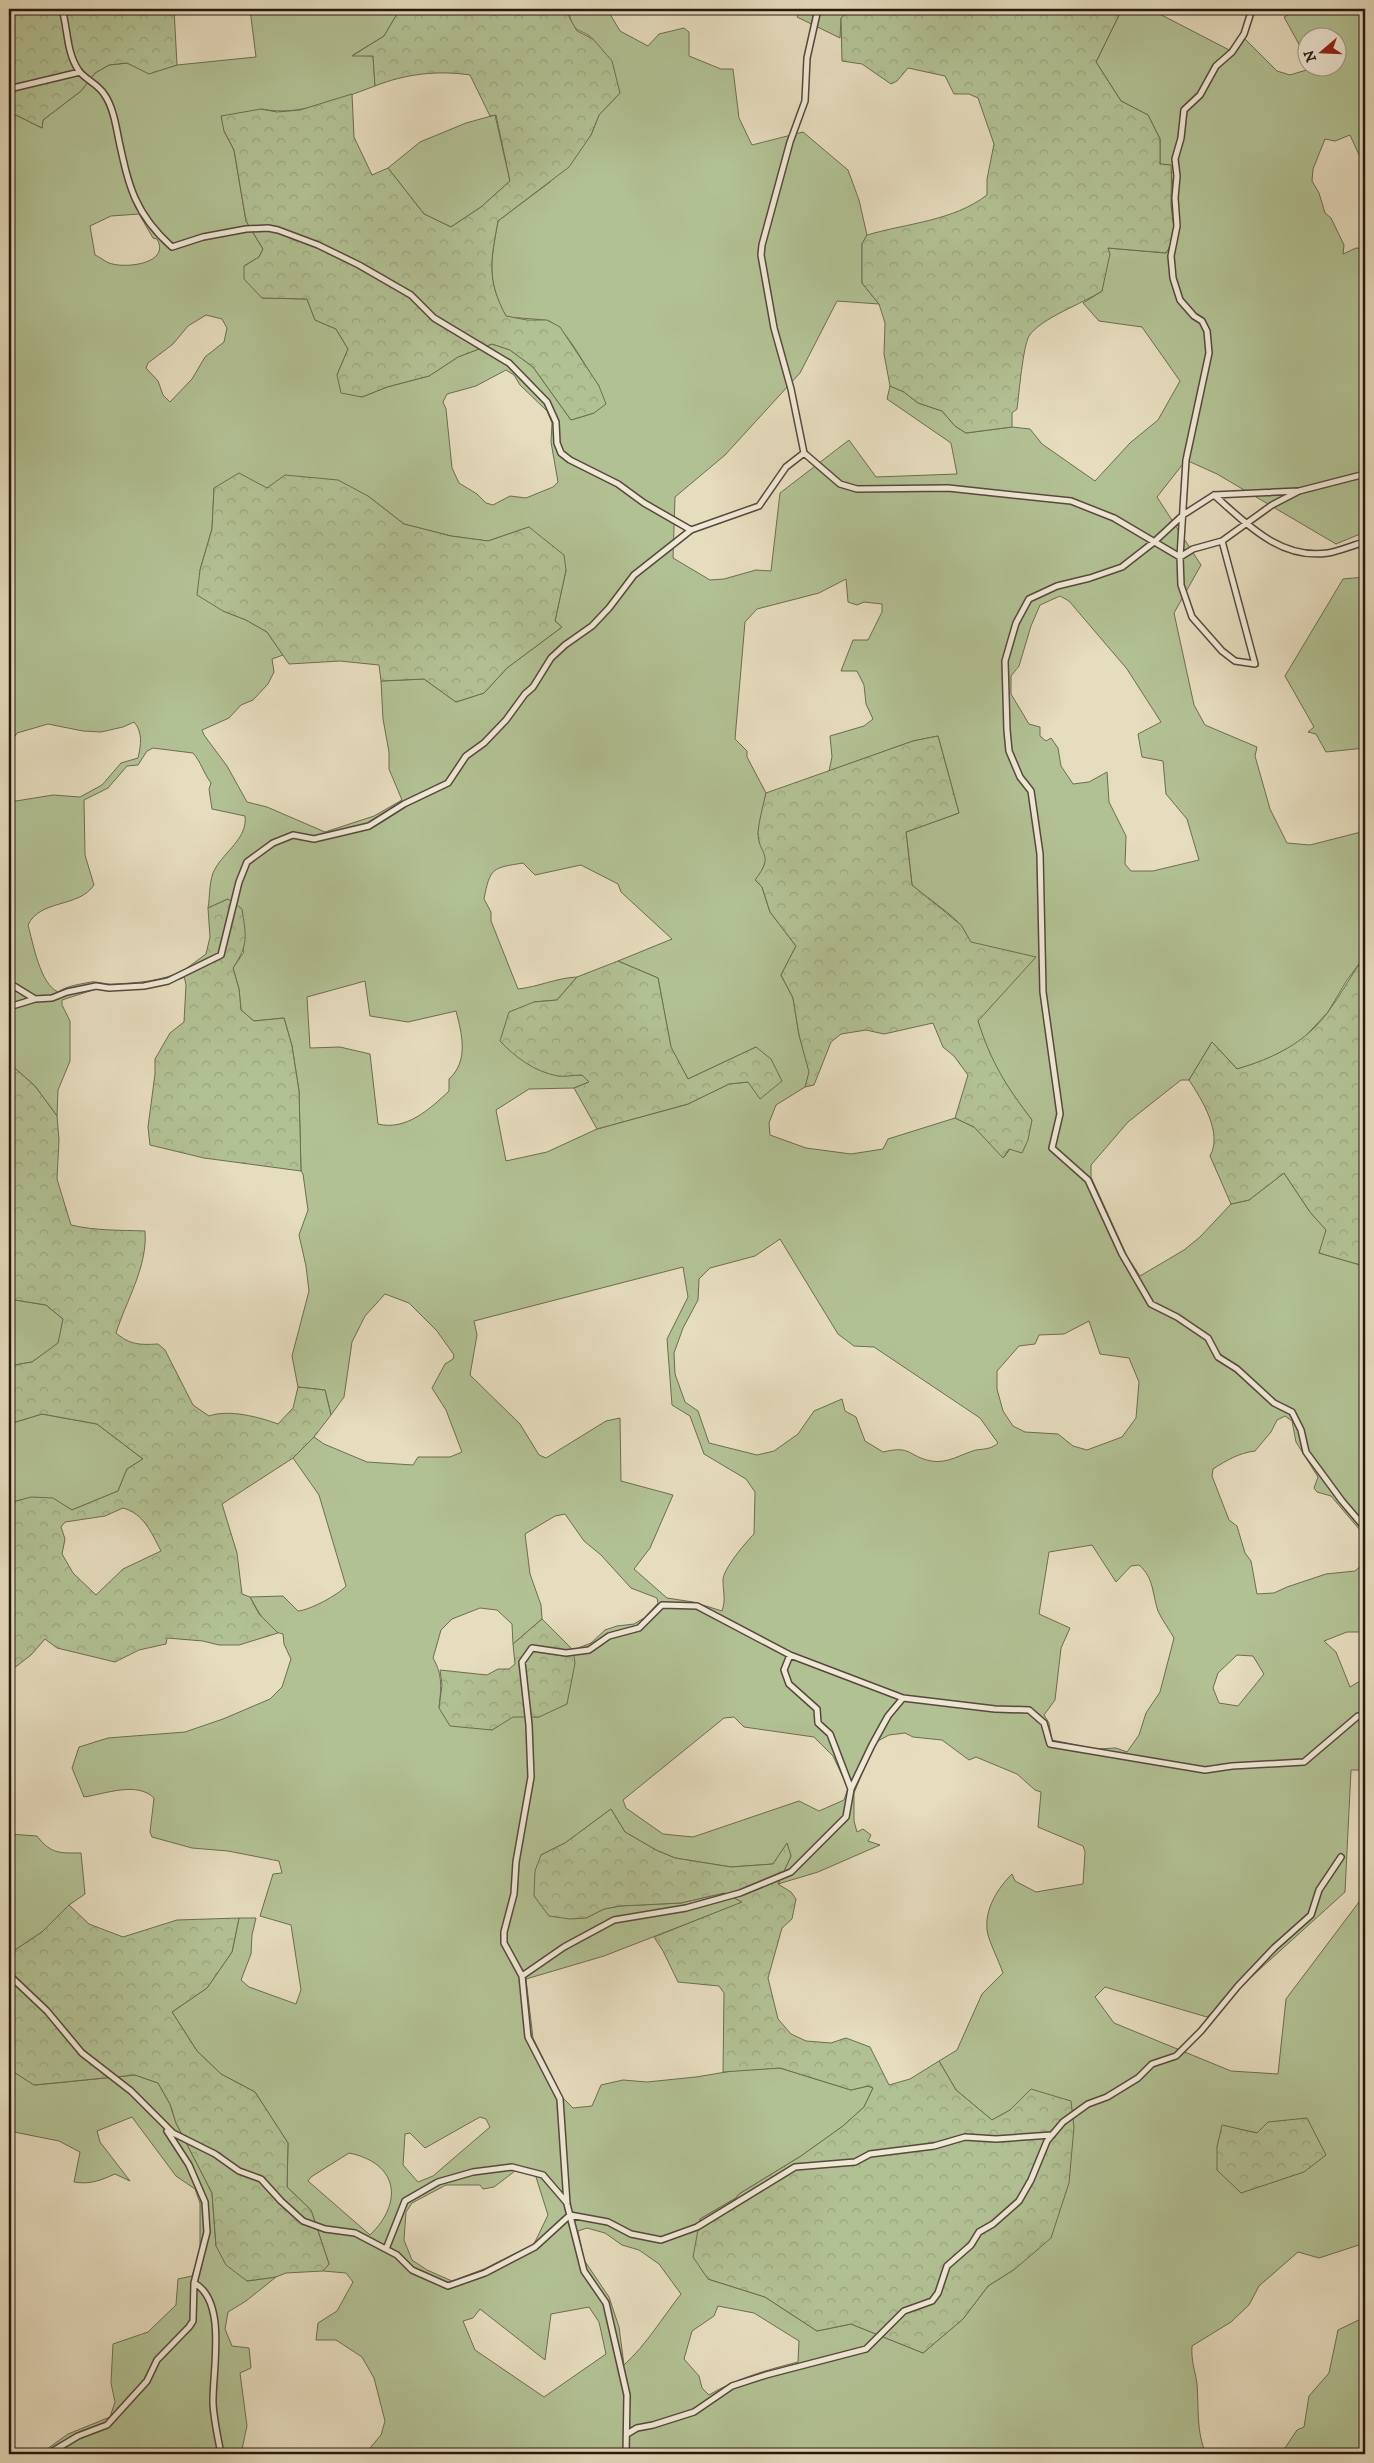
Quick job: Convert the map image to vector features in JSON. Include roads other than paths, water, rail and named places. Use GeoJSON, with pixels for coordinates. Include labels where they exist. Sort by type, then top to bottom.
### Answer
{"type":"FeatureCollection","features":[{"type":"Feature","properties":{"kind":"street"},"geometry":{"type":"LineString","coordinates":[[62,9],[68,43],[80,72],[104,93],[116,123],[126,175],[137,206],[156,233],[172,247],[203,237],[246,229],[268,228],[318,245],[359,265],[411,295],[434,318],[509,363],[547,402],[556,422],[557,443],[561,453],[570,460],[618,484],[644,503],[691,530]]}},
{"type":"Feature","properties":{"kind":"street"},"geometry":{"type":"LineString","coordinates":[[818,9],[807,58],[805,101],[790,142],[762,245],[761,255],[774,328],[791,389],[804,453],[840,484],[856,488],[948,488],[1070,501],[1114,518],[1180,557]]}},
{"type":"Feature","properties":{"kind":"street"},"geometry":{"type":"LineString","coordinates":[[1222,541],[1255,664],[1236,661],[1229,656],[1192,617],[1181,585],[1180,557],[1186,460],[1209,353],[1207,331],[1202,321],[1194,316],[1180,300],[1173,278],[1171,256],[1177,226],[1175,159],[1181,138],[1184,110],[1200,95],[1216,66],[1232,52],[1244,34],[1252,9]]}},
{"type":"Feature","properties":{"kind":"street"},"geometry":{"type":"LineString","coordinates":[[9,89],[80,72]]}},
{"type":"Feature","properties":{"kind":"street"},"geometry":{"type":"LineString","coordinates":[[9,1007],[35,998],[52,998],[96,986],[109,988],[144,986],[168,981],[221,955],[246,862],[273,843],[293,835],[314,839],[369,826],[404,804],[448,783],[466,756],[484,743],[506,720],[524,694],[533,687],[551,658],[565,644],[592,626],[634,576],[691,530],[759,506],[786,468],[804,453]]}},
{"type":"Feature","properties":{"kind":"street"},"geometry":{"type":"LineString","coordinates":[[1365,474],[1299,491],[1214,495],[1183,515],[1154,542],[1122,567],[1090,578],[1057,586],[1029,599],[1016,623],[1005,660],[1009,751],[1020,777],[1031,791],[1040,854],[1043,992],[1060,1114],[1052,1148],[1088,1180],[1122,1254],[1151,1304],[1176,1317],[1208,1338],[1218,1357],[1237,1369],[1274,1403],[1292,1412],[1301,1430],[1306,1452],[1342,1501],[1365,1528]]}},
{"type":"Feature","properties":{"kind":"street"},"geometry":{"type":"LineString","coordinates":[[1180,557],[1193,549],[1222,541],[1246,522],[1299,491]]}},
{"type":"Feature","properties":{"kind":"street"},"geometry":{"type":"LineString","coordinates":[[1214,495],[1260,536],[1294,552],[1328,553],[1365,542]]}},
{"type":"Feature","properties":{"kind":"street"},"geometry":{"type":"LineString","coordinates":[[9,983],[35,998]]}},
{"type":"Feature","properties":{"kind":"street"},"geometry":{"type":"LineString","coordinates":[[626,2454],[627,2395],[616,2340],[606,2303],[584,2270],[567,2204],[560,2099],[528,2036],[522,1976],[504,1943],[504,1932],[514,1894],[516,1862],[524,1830],[532,1777],[522,1662],[532,1648],[566,1653],[589,1650],[609,1636],[639,1628],[662,1605],[697,1606],[790,1654],[903,1698],[995,1709],[1029,1710],[1044,1723],[1050,1744],[1205,1770],[1304,1762],[1358,1716],[1365,1716]]}},
{"type":"Feature","properties":{"kind":"street"},"geometry":{"type":"LineString","coordinates":[[790,1654],[784,1670],[789,1684],[817,1709],[818,1723],[830,1734],[851,1789]]}},
{"type":"Feature","properties":{"kind":"street"},"geometry":{"type":"LineString","coordinates":[[522,1976],[564,1947],[614,1920],[686,1908],[740,1893],[792,1872],[846,1817],[851,1789],[888,1716],[903,1698]]}},
{"type":"Feature","properties":{"kind":"street"},"geometry":{"type":"LineString","coordinates":[[627,2434],[637,2428],[694,2412],[732,2386],[766,2374],[866,2349],[904,2311],[932,2301],[938,2293],[947,2266],[971,2245],[979,2232],[993,2224],[1019,2201],[1031,2180],[1046,2141],[1063,2122],[1088,2104],[1107,2097],[1138,2078],[1152,2064],[1176,2056],[1274,1948],[1311,1915],[1319,1890],[1341,1857]]}},
{"type":"Feature","properties":{"kind":"street"},"geometry":{"type":"LineString","coordinates":[[9,1975],[47,2011],[82,2053],[131,2091],[173,2133],[215,2154],[239,2171],[261,2180],[303,2222],[355,2233],[397,2255],[412,2270],[448,2286],[485,2273],[535,2247],[570,2215]]}},
{"type":"Feature","properties":{"kind":"street"},"geometry":{"type":"LineString","coordinates":[[48,2454],[78,2436],[107,2425],[148,2381],[157,2360],[190,2328],[193,2320],[194,2283],[207,2232],[205,2202],[189,2165],[163,2124]]}},
{"type":"Feature","properties":{"kind":"street"},"geometry":{"type":"LineString","coordinates":[[570,2215],[608,2222],[632,2234],[661,2240],[696,2228],[795,2167],[854,2162],[870,2154],[934,2146],[965,2137],[996,2139],[1052,2135]]}},
{"type":"Feature","properties":{"kind":"street"},"geometry":{"type":"LineString","coordinates":[[386,2249],[405,2201],[438,2182],[473,2172],[512,2167],[543,2174],[567,2204]]}},
{"type":"Feature","properties":{"kind":"street"},"geometry":{"type":"LineString","coordinates":[[194,2283],[203,2288],[207,2295],[216,2323],[213,2405],[221,2454]]}}]}
